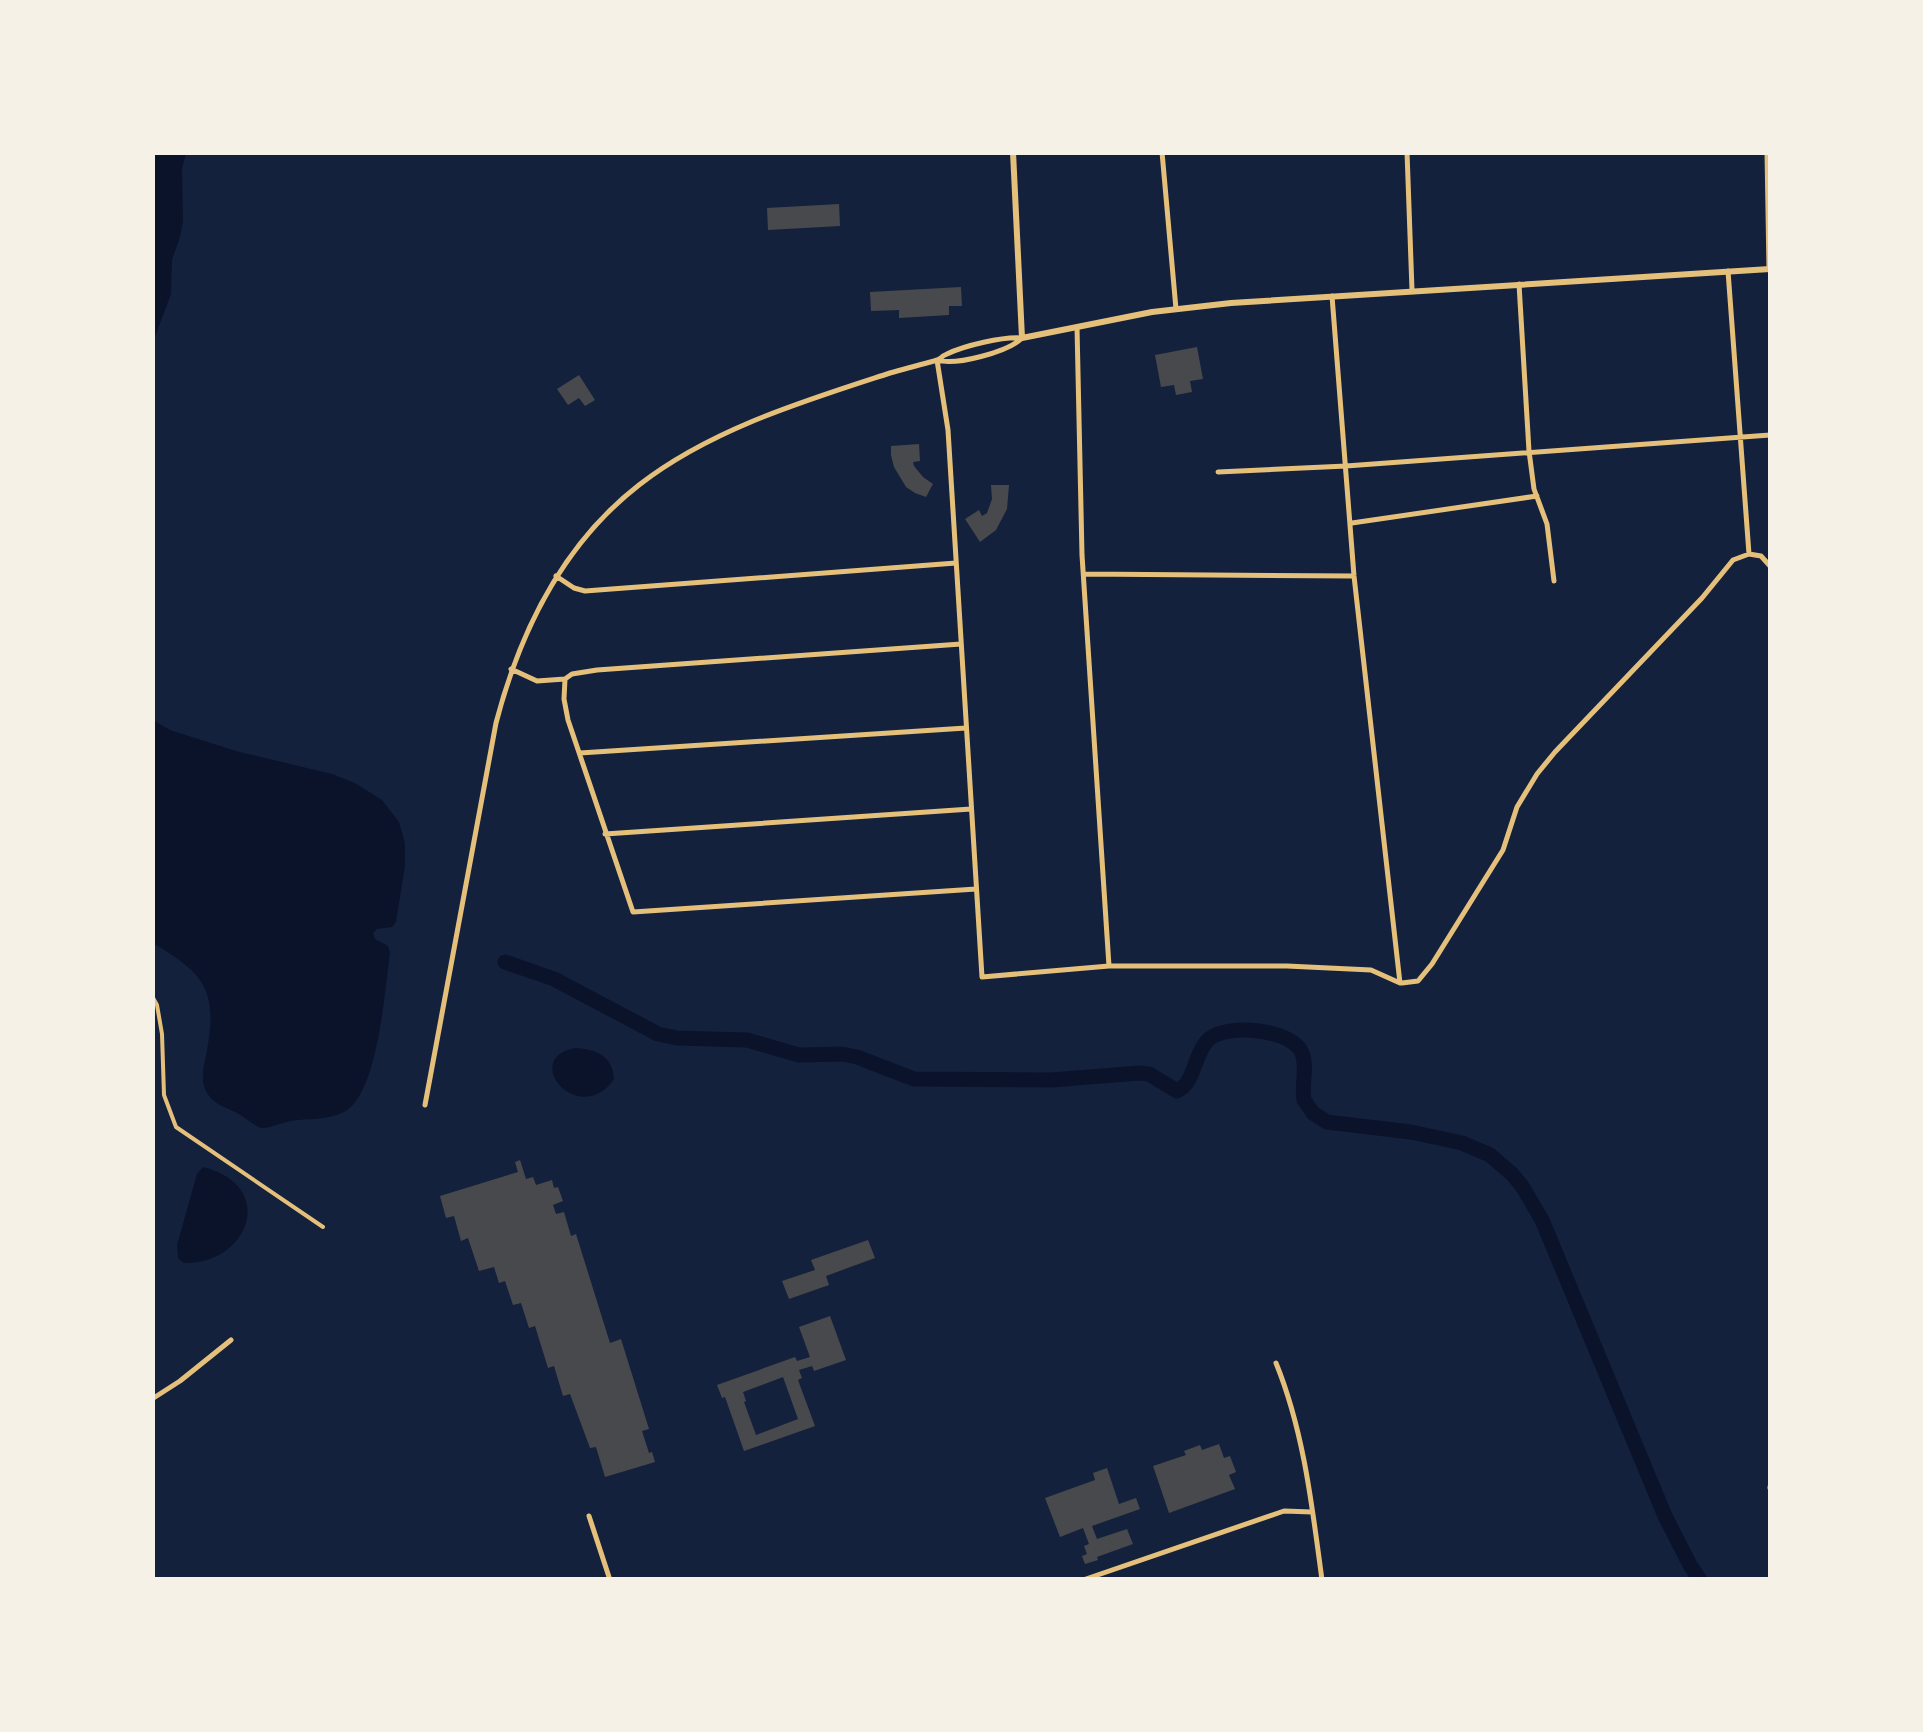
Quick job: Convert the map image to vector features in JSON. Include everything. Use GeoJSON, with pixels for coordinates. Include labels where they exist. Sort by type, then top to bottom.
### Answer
{"type":"FeatureCollection","features":[{"type":"Feature","properties":{"kind":"street"},"geometry":{"type":"LineString","coordinates":[[1013,152],[1022,338]]}},
{"type":"Feature","properties":{"kind":"street"},"geometry":{"type":"LineString","coordinates":[[1162,152],[1176,309]]}},
{"type":"Feature","properties":{"kind":"street"},"geometry":{"type":"LineString","coordinates":[[1407,152],[1412,290]]}},
{"type":"Feature","properties":{"kind":"street"},"geometry":{"type":"LineString","coordinates":[[425,1106],[496,723],[511,669],[556,576],[594,527],[636,487],[698,448],[796,404],[917,364],[937,360],[953,363],[1009,347],[1022,338],[1077,327],[1176,309],[1412,290],[1770,269],[1767,152]]}},
{"type":"Feature","properties":{"kind":"street"},"geometry":{"type":"LineString","coordinates":[[1728,271],[1748,554]]}},
{"type":"Feature","properties":{"kind":"street"},"geometry":{"type":"LineString","coordinates":[[1519,284],[1529,451],[1534,489],[1547,524],[1554,581]]}},
{"type":"Feature","properties":{"kind":"street"},"geometry":{"type":"LineString","coordinates":[[1332,296],[1354,576],[1400,983]]}},
{"type":"Feature","properties":{"kind":"street"},"geometry":{"type":"LineString","coordinates":[[1077,327],[1084,574],[1109,966]]}},
{"type":"Feature","properties":{"kind":"street"},"geometry":{"type":"LineString","coordinates":[[937,360],[948,430],[982,978],[1109,966],[1287,966],[1371,970],[1400,983],[1418,981],[1503,850],[1517,808],[1555,752],[1702,598],[1733,560],[1748,554],[1761,556],[1770,566]]}},
{"type":"Feature","properties":{"kind":"street"},"geometry":{"type":"LineString","coordinates":[[1218,472],[1770,435]]}},
{"type":"Feature","properties":{"kind":"street"},"geometry":{"type":"LineString","coordinates":[[1351,523],[1537,496]]}},
{"type":"Feature","properties":{"kind":"street"},"geometry":{"type":"LineString","coordinates":[[556,576],[585,591],[956,563]]}},
{"type":"Feature","properties":{"kind":"street"},"geometry":{"type":"LineString","coordinates":[[1084,574],[1354,576]]}},
{"type":"Feature","properties":{"kind":"street"},"geometry":{"type":"LineString","coordinates":[[511,669],[537,680],[565,679],[597,670],[961,644]]}},
{"type":"Feature","properties":{"kind":"street"},"geometry":{"type":"LineString","coordinates":[[565,679],[564,699],[633,912],[976,889]]}},
{"type":"Feature","properties":{"kind":"street"},"geometry":{"type":"LineString","coordinates":[[580,753],[966,728]]}},
{"type":"Feature","properties":{"kind":"street"},"geometry":{"type":"LineString","coordinates":[[605,834],[971,809]]}},
{"type":"Feature","properties":{"kind":"street"},"geometry":{"type":"LineString","coordinates":[[152,996],[162,1034],[164,1096],[176,1127],[323,1227]]}},
{"type":"Feature","properties":{"kind":"street"},"geometry":{"type":"LineString","coordinates":[[152,1399],[232,1340]]}},
{"type":"Feature","properties":{"kind":"street"},"geometry":{"type":"LineString","coordinates":[[1276,1362],[1288,1391],[1307,1471],[1322,1580]]}},
{"type":"Feature","properties":{"kind":"street"},"geometry":{"type":"LineString","coordinates":[[1082,1580],[1284,1511],[1312,1512]]}},
{"type":"Feature","properties":{"kind":"street"},"geometry":{"type":"LineString","coordinates":[[590,1516],[610,1580]]}},
{"type":"Feature","properties":{"kind":"water"},"geometry":{"type":"Polygon","coordinates":[[[153,152],[186,153],[182,169],[183,221],[172,260],[171,294],[153,342],[153,152]]]}},
{"type":"Feature","properties":{"kind":"water"},"geometry":{"type":"Polygon","coordinates":[[[153,720],[170,730],[236,751],[355,783],[382,800],[399,822],[405,843],[405,866],[396,922],[373,933],[375,939],[388,946],[390,953],[378,1040],[365,1085],[356,1102],[344,1112],[261,1128],[217,1103],[205,1089],[203,1075],[210,1029],[208,997],[195,974],[153,943],[153,720]]]}},
{"type":"Feature","properties":{"kind":"water"},"geometry":{"type":"Polygon","coordinates":[[[575,1048],[596,1052],[607,1059],[614,1079],[600,1092],[586,1097],[572,1094],[554,1076],[553,1065],[559,1055],[575,1048]]]}},
{"type":"Feature","properties":{"kind":"water"},"geometry":{"type":"Polygon","coordinates":[[[203,1167],[227,1177],[241,1190],[247,1206],[246,1223],[225,1252],[184,1263],[178,1258],[177,1245],[197,1174],[203,1167]]]}},
{"type":"Feature","properties":{"kind":"building"},"geometry":{"type":"Polygon","coordinates":[[[839,204],[840,226],[768,230],[767,208],[839,204]]]}},
{"type":"Feature","properties":{"kind":"building"},"geometry":{"type":"Polygon","coordinates":[[[961,287],[962,306],[949,306],[949,315],[899,318],[899,310],[871,311],[870,292],[961,287]]]}},
{"type":"Feature","properties":{"kind":"building"},"geometry":{"type":"Polygon","coordinates":[[[1197,347],[1203,379],[1190,381],[1192,392],[1176,395],[1174,385],[1161,387],[1155,355],[1197,347]]]}},
{"type":"Feature","properties":{"kind":"building"},"geometry":{"type":"Polygon","coordinates":[[[579,375],[595,400],[585,406],[579,398],[568,405],[557,389],[579,375]]]}},
{"type":"Feature","properties":{"kind":"building"},"geometry":{"type":"Polygon","coordinates":[[[919,444],[920,461],[913,462],[914,466],[933,484],[926,497],[906,487],[891,455],[891,446],[919,444]]]}},
{"type":"Feature","properties":{"kind":"building"},"geometry":{"type":"Polygon","coordinates":[[[991,485],[1009,485],[1007,509],[996,530],[980,542],[965,519],[979,510],[982,516],[987,513],[991,485]]]}},
{"type":"Feature","properties":{"kind":"building"},"geometry":{"type":"Polygon","coordinates":[[[520,1160],[526,1179],[533,1177],[536,1185],[552,1180],[554,1188],[558,1187],[563,1201],[553,1205],[556,1214],[564,1212],[571,1236],[576,1234],[610,1343],[621,1339],[649,1429],[642,1431],[655,1462],[605,1477],[596,1447],[590,1448],[570,1394],[563,1396],[554,1366],[548,1368],[535,1326],[529,1328],[521,1303],[513,1305],[505,1281],[499,1283],[494,1267],[479,1271],[468,1238],[461,1241],[454,1216],[446,1218],[440,1196],[518,1172],[515,1162],[520,1160]]]}},
{"type":"Feature","properties":{"kind":"building"},"geometry":{"type":"Polygon","coordinates":[[[868,1240],[875,1258],[826,1276],[829,1285],[789,1299],[782,1281],[815,1270],[811,1260],[868,1240]]]}},
{"type":"Feature","properties":{"kind":"building"},"geometry":{"type":"Polygon","coordinates":[[[830,1316],[846,1360],[814,1371],[812,1366],[799,1370],[802,1378],[798,1380],[815,1426],[744,1451],[717,1385],[795,1357],[797,1361],[810,1357],[799,1327],[830,1316]],[[783,1377],[743,1392],[756,1435],[798,1419],[783,1377]]]}},
{"type":"Feature","properties":{"kind":"building"},"geometry":{"type":"Polygon","coordinates":[[[1219,1444],[1224,1458],[1230,1456],[1236,1472],[1229,1475],[1235,1489],[1169,1513],[1153,1466],[1186,1455],[1184,1451],[1200,1445],[1202,1450],[1219,1444]]]}},
{"type":"Feature","properties":{"kind":"building"},"geometry":{"type":"Polygon","coordinates":[[[1107,1468],[1119,1504],[1136,1498],[1140,1509],[1092,1526],[1097,1539],[1127,1529],[1133,1544],[1085,1564],[1084,1546],[1089,1544],[1083,1528],[1060,1537],[1045,1498],[1095,1480],[1093,1473],[1107,1468]]]}},
{"type":"Feature","properties":{"kind":"waterway"},"geometry":{"type":"LineString","coordinates":[[505,962],[554,979],[658,1034],[747,1040],[799,1055],[842,1054],[914,1079],[1052,1080],[1139,1073],[1149,1074],[1177,1091],[1188,1081],[1204,1045],[1218,1034],[1244,1030],[1286,1038],[1296,1045],[1304,1059],[1304,1100],[1313,1113],[1327,1122],[1411,1132],[1462,1143],[1490,1155],[1522,1186],[1542,1220],[1665,1516],[1700,1580]]}}]}
